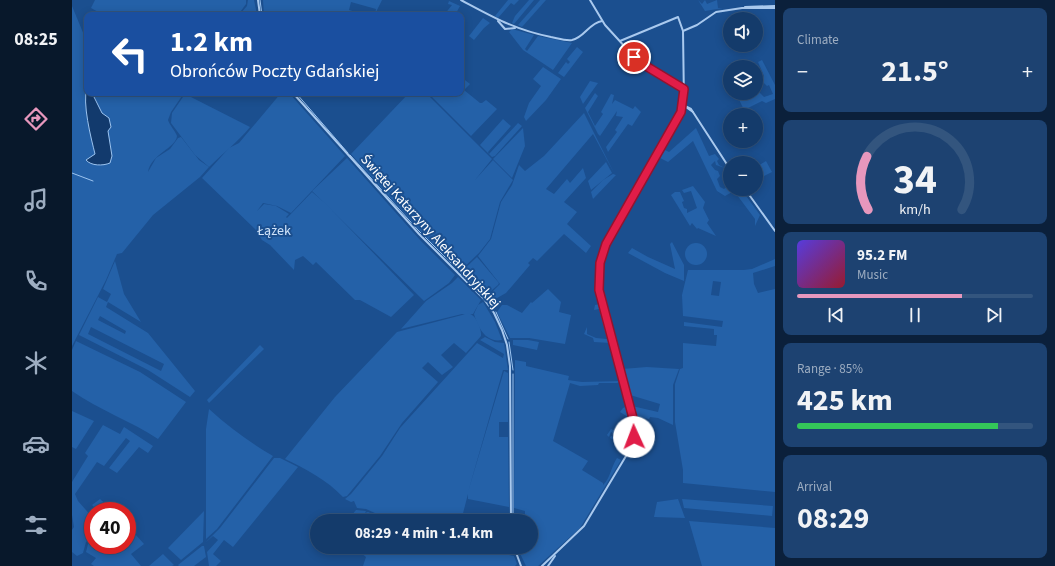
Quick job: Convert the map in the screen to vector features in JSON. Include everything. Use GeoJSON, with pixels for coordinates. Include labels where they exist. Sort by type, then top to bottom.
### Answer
{"type":"FeatureCollection","features":[{"type":"Feature","properties":{"kind":"street"},"geometry":{"type":"LineString","coordinates":[[258,0],[260,12]]}},
{"type":"Feature","properties":{"kind":"street"},"geometry":{"type":"LineString","coordinates":[[461,0],[509,26],[571,40],[579,36],[591,25],[602,21]]}},
{"type":"Feature","properties":{"kind":"street"},"geometry":{"type":"LineString","coordinates":[[590,0],[602,21],[641,63],[684,89]]}},
{"type":"Feature","properties":{"kind":"street"},"geometry":{"type":"LineString","coordinates":[[683,32],[697,25],[714,13],[758,6],[775,7]]}},
{"type":"Feature","properties":{"kind":"street"},"geometry":{"type":"LineString","coordinates":[[742,8],[775,7]]}},
{"type":"Feature","properties":{"kind":"street"},"geometry":{"type":"LineString","coordinates":[[542,566],[584,526],[632,445],[634,422],[599,290],[600,263],[606,244],[680,113],[683,105],[683,32],[678,17],[620,41]]}},
{"type":"Feature","properties":{"kind":"street"},"geometry":{"type":"LineString","coordinates":[[504,24],[505,29],[509,26]]}},
{"type":"Feature","properties":{"kind":"street","name":"Świętej Katarzyny Aleksandryjskiej"},"geometry":{"type":"LineString","coordinates":[[296,96],[419,234],[480,295],[497,319],[506,341],[510,366],[511,514]]}},
{"type":"Feature","properties":{"kind":"street"},"geometry":{"type":"LineString","coordinates":[[683,105],[693,112]]}},
{"type":"Feature","properties":{"kind":"street"},"geometry":{"type":"LineString","coordinates":[[683,105],[690,108],[723,158]]}},
{"type":"Feature","properties":{"kind":"street"},"geometry":{"type":"LineString","coordinates":[[680,113],[690,111]]}},
{"type":"Feature","properties":{"kind":"street"},"geometry":{"type":"LineString","coordinates":[[750,196],[775,231]]}},
{"type":"Feature","properties":{"kind":"street"},"geometry":{"type":"LineString","coordinates":[[548,566],[558,552]]}},
{"type":"Feature","properties":{"kind":"street"},"geometry":{"type":"LineString","coordinates":[[517,554],[522,566]]}},
{"type":"Feature","properties":{"kind":"green space"},"geometry":{"type":"Polygon","coordinates":[[[95,0],[246,0],[246,4],[240,12],[98,12],[91,8],[95,0]]]}},
{"type":"Feature","properties":{"kind":"green space"},"geometry":{"type":"Polygon","coordinates":[[[248,0],[254,0],[256,12],[242,12],[247,6],[248,0]]]}},
{"type":"Feature","properties":{"kind":"green space"},"geometry":{"type":"Polygon","coordinates":[[[263,0],[382,0],[376,12],[376,9],[351,2],[349,10],[356,12],[264,12],[263,0]]]}},
{"type":"Feature","properties":{"kind":"green space"},"geometry":{"type":"Polygon","coordinates":[[[508,0],[519,0],[514,5],[511,3],[498,18],[495,16],[508,0]]]}},
{"type":"Feature","properties":{"kind":"green space"},"geometry":{"type":"Polygon","coordinates":[[[529,0],[534,0],[514,24],[512,23],[515,16],[529,0]]]}},
{"type":"Feature","properties":{"kind":"green space"},"geometry":{"type":"Polygon","coordinates":[[[540,0],[546,0],[522,27],[518,25],[540,0]]]}},
{"type":"Feature","properties":{"kind":"green space"},"geometry":{"type":"Polygon","coordinates":[[[698,0],[702,4],[705,0],[707,4],[717,0],[718,8],[723,8],[705,11],[698,0]]]}},
{"type":"Feature","properties":{"kind":"green space"},"geometry":{"type":"Polygon","coordinates":[[[449,1],[460,6],[457,12],[446,12],[452,5],[448,4],[449,1]]]}},
{"type":"Feature","properties":{"kind":"green space"},"geometry":{"type":"Polygon","coordinates":[[[72,6],[84,35],[84,96],[182,96],[171,112],[168,120],[177,135],[176,140],[156,158],[170,149],[178,138],[181,137],[199,160],[209,167],[200,177],[153,215],[122,253],[117,254],[106,280],[72,346],[72,6]],[[156,158],[150,166],[148,172],[156,158]]]}},
{"type":"Feature","properties":{"kind":"green space"},"geometry":{"type":"Polygon","coordinates":[[[483,18],[490,23],[474,40],[469,36],[483,18]]]}},
{"type":"Feature","properties":{"kind":"green space"},"geometry":{"type":"Polygon","coordinates":[[[512,29],[534,35],[525,49],[527,51],[538,36],[572,43],[553,70],[523,50],[509,32],[512,29]]]}},
{"type":"Feature","properties":{"kind":"green space"},"geometry":{"type":"Polygon","coordinates":[[[577,47],[583,52],[564,77],[558,73],[566,62],[568,64],[570,62],[567,59],[577,47]]]}},
{"type":"Feature","properties":{"kind":"green space"},"geometry":{"type":"Polygon","coordinates":[[[763,62],[775,85],[775,99],[766,103],[762,101],[748,108],[743,108],[739,100],[763,100],[763,96],[773,94],[769,85],[767,86],[763,82],[763,62]]]}},
{"type":"Feature","properties":{"kind":"green space"},"geometry":{"type":"Polygon","coordinates":[[[543,67],[561,79],[546,100],[526,121],[524,117],[529,103],[541,86],[533,79],[543,67]]]}},
{"type":"Feature","properties":{"kind":"green space"},"geometry":{"type":"Polygon","coordinates":[[[464,79],[470,84],[464,90],[464,79]]]}},
{"type":"Feature","properties":{"kind":"green space"},"geometry":{"type":"Polygon","coordinates":[[[590,81],[598,83],[583,104],[580,97],[590,81]]]}},
{"type":"Feature","properties":{"kind":"green space"},"geometry":{"type":"Polygon","coordinates":[[[464,90],[480,103],[486,100],[497,109],[471,136],[431,96],[464,96],[464,90]]]}},
{"type":"Feature","properties":{"kind":"green space"},"geometry":{"type":"Polygon","coordinates":[[[595,93],[598,96],[588,112],[595,126],[603,114],[601,112],[611,94],[614,95],[612,104],[615,100],[633,109],[635,106],[641,112],[632,126],[628,124],[608,152],[606,147],[617,132],[615,130],[623,117],[616,116],[617,111],[600,136],[585,108],[595,93]]]}},
{"type":"Feature","properties":{"kind":"green space"},"geometry":{"type":"Polygon","coordinates":[[[184,96],[189,96],[250,127],[209,167],[195,155],[171,123],[172,113],[184,96]]]}},
{"type":"Feature","properties":{"kind":"green space","name":"Łążek"},"geometry":{"type":"Polygon","coordinates":[[[278,96],[292,96],[345,156],[291,213],[277,206],[263,203],[257,211],[264,204],[276,206],[289,214],[286,217],[287,218],[312,192],[325,203],[414,295],[391,317],[360,300],[355,300],[316,262],[313,265],[303,256],[295,260],[294,270],[270,245],[262,240],[255,229],[202,178],[229,148],[239,143],[278,96]]]}},
{"type":"Feature","properties":{"kind":"green space"},"geometry":{"type":"Polygon","coordinates":[[[406,96],[429,96],[492,159],[475,180],[493,160],[513,180],[500,202],[490,239],[479,253],[460,271],[426,237],[351,154],[406,96]]]}},
{"type":"Feature","properties":{"kind":"green space"},"geometry":{"type":"Polygon","coordinates":[[[584,113],[614,173],[593,134],[546,189],[554,194],[567,179],[570,183],[583,168],[586,178],[564,202],[577,212],[567,224],[591,246],[586,253],[564,234],[537,261],[533,258],[528,263],[530,265],[506,293],[490,302],[486,298],[500,284],[478,256],[491,239],[501,202],[512,185],[519,165],[525,171],[544,156],[584,113]]]}},
{"type":"Feature","properties":{"kind":"green space"},"geometry":{"type":"Polygon","coordinates":[[[503,119],[511,126],[488,152],[489,154],[480,145],[503,119]]]}},
{"type":"Feature","properties":{"kind":"green space"},"geometry":{"type":"Polygon","coordinates":[[[518,123],[522,126],[495,156],[492,157],[489,154],[518,123]]]}},
{"type":"Feature","properties":{"kind":"green space"},"geometry":{"type":"Polygon","coordinates":[[[523,128],[525,146],[512,178],[493,159],[523,128]]]}},
{"type":"Feature","properties":{"kind":"green space"},"geometry":{"type":"Polygon","coordinates":[[[696,128],[709,156],[715,154],[719,159],[717,161],[719,165],[723,167],[716,165],[715,161],[711,165],[718,171],[720,176],[717,179],[720,187],[723,188],[723,195],[717,191],[693,141],[668,162],[660,158],[665,150],[669,152],[696,128]]]}},
{"type":"Feature","properties":{"kind":"green space"},"geometry":{"type":"Polygon","coordinates":[[[347,158],[420,240],[455,275],[449,283],[424,301],[312,191],[347,158]]]}},
{"type":"Feature","properties":{"kind":"green space"},"geometry":{"type":"Polygon","coordinates":[[[766,161],[772,172],[763,176],[763,163],[766,161]]]}},
{"type":"Feature","properties":{"kind":"green space"},"geometry":{"type":"Polygon","coordinates":[[[606,162],[612,173],[591,190],[588,181],[606,162]]]}},
{"type":"Feature","properties":{"kind":"green space"},"geometry":{"type":"Polygon","coordinates":[[[613,174],[616,175],[593,199],[591,192],[603,180],[613,174]]]}},
{"type":"Feature","properties":{"kind":"green space"},"geometry":{"type":"Polygon","coordinates":[[[693,186],[705,202],[703,208],[709,220],[707,223],[716,236],[698,228],[697,229],[692,223],[690,226],[671,195],[675,192],[680,192],[684,201],[682,202],[684,208],[687,209],[687,213],[697,208],[691,191],[684,193],[682,190],[693,186]]]}},
{"type":"Feature","properties":{"kind":"green space"},"geometry":{"type":"Polygon","coordinates":[[[738,196],[746,196],[760,215],[755,226],[755,219],[738,196]]]}},
{"type":"Feature","properties":{"kind":"green space"},"geometry":{"type":"Polygon","coordinates":[[[672,242],[684,265],[684,281],[665,273],[628,253],[632,248],[675,269],[670,244],[672,242]]]}},
{"type":"Feature","properties":{"kind":"green space"},"geometry":{"type":"Polygon","coordinates":[[[696,243],[704,246],[707,254],[704,262],[696,265],[688,262],[685,254],[688,246],[696,243]]]}},
{"type":"Feature","properties":{"kind":"green space"},"geometry":{"type":"Polygon","coordinates":[[[477,257],[499,283],[485,296],[461,272],[477,257]]]}},
{"type":"Feature","properties":{"kind":"green space"},"geometry":{"type":"Polygon","coordinates":[[[775,259],[775,266],[753,273],[754,284],[758,293],[775,289],[775,492],[683,483],[683,470],[675,422],[675,384],[680,369],[683,368],[683,343],[716,346],[717,335],[714,335],[714,329],[684,326],[684,322],[722,327],[723,321],[683,316],[682,295],[688,270],[752,269],[775,259]],[[713,281],[711,295],[719,296],[721,282],[713,281]]]}},
{"type":"Feature","properties":{"kind":"green space"},"geometry":{"type":"Polygon","coordinates":[[[115,261],[124,294],[141,322],[108,302],[106,307],[148,333],[195,391],[190,397],[148,370],[79,335],[98,297],[107,302],[111,294],[103,289],[115,261]],[[100,316],[98,320],[125,334],[126,331],[100,316]],[[91,327],[88,334],[161,371],[164,364],[91,327]]]}},
{"type":"Feature","properties":{"kind":"green space"},"geometry":{"type":"Polygon","coordinates":[[[458,277],[481,300],[473,314],[462,314],[401,329],[426,301],[458,277]]]}},
{"type":"Feature","properties":{"kind":"green space"},"geometry":{"type":"Polygon","coordinates":[[[548,289],[561,302],[559,312],[571,315],[565,344],[529,338],[510,338],[497,312],[502,305],[507,305],[522,313],[531,302],[532,303],[548,289]]]}},
{"type":"Feature","properties":{"kind":"green space"},"geometry":{"type":"Polygon","coordinates":[[[483,302],[495,322],[502,340],[487,337],[480,329],[474,314],[478,305],[483,302]]]}},
{"type":"Feature","properties":{"kind":"green space"},"geometry":{"type":"Polygon","coordinates":[[[600,304],[602,306],[611,343],[594,342],[593,338],[584,334],[587,327],[587,334],[596,338],[607,339],[599,309],[594,310],[595,305],[600,304]]]}},
{"type":"Feature","properties":{"kind":"green space"},"geometry":{"type":"Polygon","coordinates":[[[466,314],[472,315],[476,319],[481,331],[481,336],[466,353],[454,343],[441,355],[453,367],[442,375],[428,362],[422,368],[438,382],[402,423],[380,456],[347,496],[343,497],[323,480],[285,459],[335,397],[397,332],[466,314]]]}},
{"type":"Feature","properties":{"kind":"green space"},"geometry":{"type":"Polygon","coordinates":[[[485,337],[495,342],[504,343],[508,370],[503,370],[468,492],[504,371],[508,373],[508,422],[499,422],[499,437],[508,437],[509,507],[468,499],[468,494],[463,514],[377,514],[366,509],[357,508],[354,501],[351,502],[345,499],[351,494],[382,456],[400,428],[477,343],[503,358],[504,354],[480,340],[485,337]]]}},
{"type":"Feature","properties":{"kind":"green space"},"geometry":{"type":"Polygon","coordinates":[[[513,340],[539,342],[537,350],[513,345],[513,340]]]}},
{"type":"Feature","properties":{"kind":"green space"},"geometry":{"type":"Polygon","coordinates":[[[76,341],[140,372],[186,402],[158,439],[82,398],[72,391],[72,350],[76,341]]]}},
{"type":"Feature","properties":{"kind":"green space"},"geometry":{"type":"Polygon","coordinates":[[[260,345],[264,349],[209,403],[207,400],[260,345]]]}},
{"type":"Feature","properties":{"kind":"green space"},"geometry":{"type":"Polygon","coordinates":[[[515,360],[526,362],[526,366],[569,376],[568,380],[582,382],[622,381],[617,383],[599,383],[598,385],[580,386],[570,383],[553,441],[588,461],[582,470],[603,483],[603,485],[607,480],[617,458],[621,460],[580,528],[538,566],[526,566],[520,554],[538,554],[538,514],[525,514],[525,511],[514,508],[515,360]]]}},
{"type":"Feature","properties":{"kind":"green space"},"geometry":{"type":"Polygon","coordinates":[[[647,367],[679,369],[673,385],[673,425],[658,418],[650,417],[649,419],[634,416],[632,406],[658,412],[660,404],[630,395],[622,369],[647,367]]]}},
{"type":"Feature","properties":{"kind":"green space"},"geometry":{"type":"Polygon","coordinates":[[[628,406],[633,431],[628,448],[610,438],[611,436],[614,437],[616,435],[611,432],[609,437],[607,435],[611,429],[620,433],[628,417],[620,412],[623,408],[628,406]],[[619,436],[618,442],[623,442],[624,439],[619,436]]]}},
{"type":"Feature","properties":{"kind":"green space"},"geometry":{"type":"Polygon","coordinates":[[[209,409],[240,434],[273,456],[217,529],[206,539],[206,429],[209,409]]]}},
{"type":"Feature","properties":{"kind":"green space"},"geometry":{"type":"Polygon","coordinates":[[[72,411],[94,421],[76,449],[72,447],[72,411]]]}},
{"type":"Feature","properties":{"kind":"green space"},"geometry":{"type":"Polygon","coordinates":[[[103,425],[120,434],[124,427],[153,446],[148,453],[139,447],[117,473],[109,468],[130,441],[126,438],[104,466],[97,462],[75,494],[78,501],[84,508],[84,549],[83,553],[77,556],[72,552],[72,530],[74,527],[72,515],[72,482],[88,456],[85,453],[103,425]]]}},
{"type":"Feature","properties":{"kind":"green space"},"geometry":{"type":"Polygon","coordinates":[[[274,458],[280,458],[298,467],[233,547],[224,540],[213,554],[221,561],[216,566],[209,566],[207,552],[218,540],[213,536],[205,543],[220,528],[274,458]]]}},
{"type":"Feature","properties":{"kind":"green space"},"geometry":{"type":"Polygon","coordinates":[[[100,499],[103,502],[96,502],[100,499]]]}},
{"type":"Feature","properties":{"kind":"green space"},"geometry":{"type":"Polygon","coordinates":[[[678,499],[685,518],[654,517],[657,502],[678,499]]]}},
{"type":"Feature","properties":{"kind":"green space"},"geometry":{"type":"Polygon","coordinates":[[[682,499],[773,506],[772,516],[684,508],[682,499]]]}},
{"type":"Feature","properties":{"kind":"green space"},"geometry":{"type":"Polygon","coordinates":[[[356,510],[366,511],[365,513],[368,512],[372,514],[353,514],[356,510]]]}},
{"type":"Feature","properties":{"kind":"green space"},"geometry":{"type":"Polygon","coordinates":[[[204,511],[203,542],[181,560],[168,548],[204,511]]]}},
{"type":"Feature","properties":{"kind":"green space"},"geometry":{"type":"Polygon","coordinates":[[[689,521],[775,528],[775,566],[702,566],[689,521]]]}},
{"type":"Feature","properties":{"kind":"green space"},"geometry":{"type":"Polygon","coordinates":[[[136,535],[144,544],[136,550],[136,535]]]}},
{"type":"Feature","properties":{"kind":"green space"},"geometry":{"type":"Polygon","coordinates":[[[204,546],[206,557],[194,566],[178,565],[204,546]]]}},
{"type":"Feature","properties":{"kind":"green space"},"geometry":{"type":"Polygon","coordinates":[[[89,554],[131,554],[141,566],[94,566],[91,564],[96,558],[89,554]]]}},
{"type":"Feature","properties":{"kind":"green space"},"geometry":{"type":"Polygon","coordinates":[[[163,554],[174,565],[172,566],[149,566],[163,554]]]}},
{"type":"Feature","properties":{"kind":"green space"},"geometry":{"type":"Polygon","coordinates":[[[362,554],[504,554],[514,556],[517,564],[515,566],[363,566],[366,557],[362,554]]]}},
{"type":"Feature","properties":{"kind":"shaded area"},"geometry":{"type":"Polygon","coordinates":[[[86,96],[94,96],[102,113],[109,118],[111,127],[108,131],[112,156],[110,163],[101,165],[88,162],[86,160],[95,154],[89,130],[86,96]]]}},
{"type":"Feature","properties":{"kind":"waterway"},"geometry":{"type":"LineString","coordinates":[[260,0],[262,12]]}},
{"type":"Feature","properties":{"kind":"waterway"},"geometry":{"type":"LineString","coordinates":[[299,96],[348,153]]}},
{"type":"Feature","properties":{"kind":"waterway"},"geometry":{"type":"LineString","coordinates":[[350,155],[418,230],[459,271]]}},
{"type":"Feature","properties":{"kind":"waterway"},"geometry":{"type":"LineString","coordinates":[[72,173],[93,181]]}},
{"type":"Feature","properties":{"kind":"waterway"},"geometry":{"type":"LineString","coordinates":[[461,273],[484,297]]}},
{"type":"Feature","properties":{"kind":"waterway"},"geometry":{"type":"LineString","coordinates":[[496,312],[508,339]]}},
{"type":"Feature","properties":{"kind":"waterway"},"geometry":{"type":"LineString","coordinates":[[509,342],[513,370]]}},
{"type":"Feature","properties":{"kind":"waterway"},"geometry":{"type":"LineString","coordinates":[[513,374],[513,514]]}},
{"type":"Feature","properties":{"kind":"route"},"geometry":{"type":"LineString","coordinates":[[634,57],[641,63],[684,89],[684,93],[681,112],[606,244],[602,253],[598,276],[599,290],[634,422],[634,437]]}}]}
